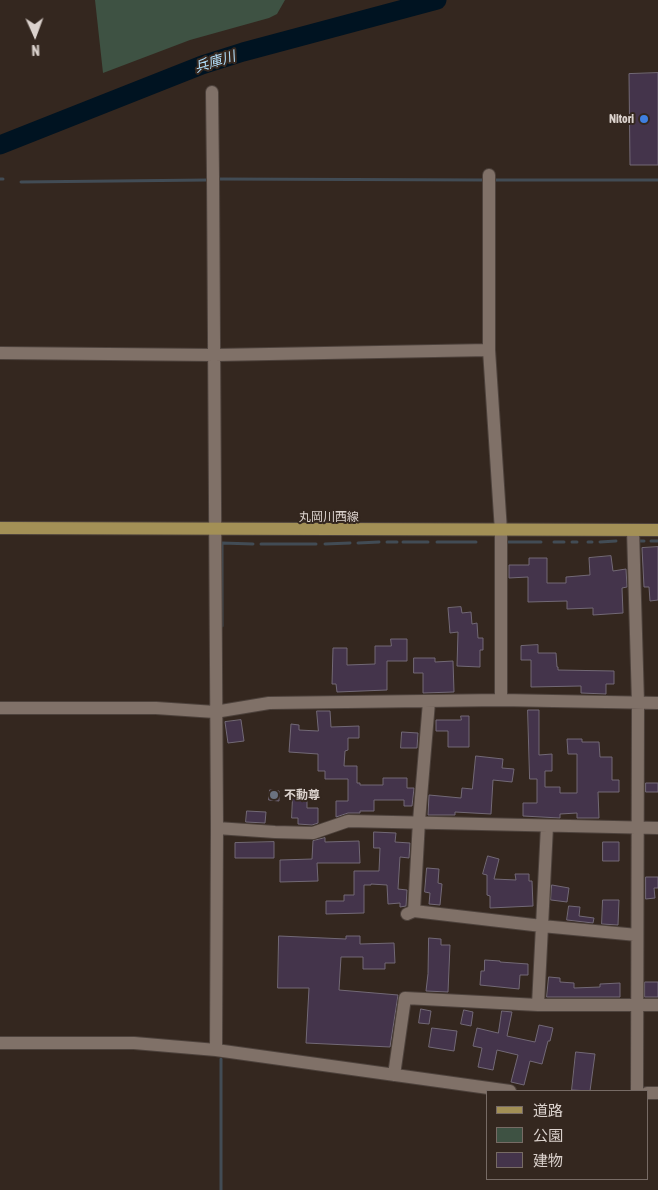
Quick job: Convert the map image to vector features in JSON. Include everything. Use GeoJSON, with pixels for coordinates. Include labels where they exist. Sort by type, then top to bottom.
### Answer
{"type":"FeatureCollection","features":[{"type":"Feature","properties":{"kind":"main road","name":"丸岡川西線"},"geometry":{"type":"LineString","coordinates":[[0,528],[658,530]]}},
{"type":"Feature","properties":{"kind":"street"},"geometry":{"type":"LineString","coordinates":[[212,92],[217,828],[216,1050]]}},
{"type":"Feature","properties":{"kind":"street"},"geometry":{"type":"LineString","coordinates":[[489,175],[489,350],[501,531],[502,700]]}},
{"type":"Feature","properties":{"kind":"street"},"geometry":{"type":"LineString","coordinates":[[0,353],[215,355],[489,350]]}},
{"type":"Feature","properties":{"kind":"street"},"geometry":{"type":"LineString","coordinates":[[633,530],[638,703],[637,1090]]}},
{"type":"Feature","properties":{"kind":"street"},"geometry":{"type":"LineString","coordinates":[[0,708],[156,708],[215,712],[269,703],[502,700],[658,703]]}},
{"type":"Feature","properties":{"kind":"street"},"geometry":{"type":"LineString","coordinates":[[429,702],[411,912],[637,935]]}},
{"type":"Feature","properties":{"kind":"street"},"geometry":{"type":"LineString","coordinates":[[217,828],[313,833],[348,821],[419,821],[658,828]]}},
{"type":"Feature","properties":{"kind":"street"},"geometry":{"type":"LineString","coordinates":[[538,1005],[547,826]]}},
{"type":"Feature","properties":{"kind":"street"},"geometry":{"type":"LineString","coordinates":[[394,1075],[405,998],[538,1005],[658,1005]]}},
{"type":"Feature","properties":{"kind":"street"},"geometry":{"type":"LineString","coordinates":[[0,1043],[134,1043],[216,1050],[503,1090]]}},
{"type":"Feature","properties":{"kind":"green space"},"geometry":{"type":"Polygon","coordinates":[[[95,0],[285,0],[277,14],[269,18],[190,40],[103,73],[95,0]]]}},
{"type":"Feature","properties":{"kind":"building","name":"Nitori"},"geometry":{"type":"Polygon","coordinates":[[[658,73],[658,165],[630,165],[629,74],[658,73]]]}},
{"type":"Feature","properties":{"kind":"building"},"geometry":{"type":"Polygon","coordinates":[[[658,547],[658,600],[650,601],[649,587],[644,587],[642,548],[658,547]]]}},
{"type":"Feature","properties":{"kind":"building"},"geometry":{"type":"Polygon","coordinates":[[[611,556],[613,571],[626,569],[627,587],[622,588],[623,613],[593,615],[593,608],[567,609],[567,601],[528,602],[528,577],[509,578],[509,565],[529,565],[529,558],[547,558],[547,583],[566,583],[566,577],[590,575],[589,558],[611,556]]]}},
{"type":"Feature","properties":{"kind":"building"},"geometry":{"type":"Polygon","coordinates":[[[461,607],[462,613],[471,612],[472,624],[477,623],[478,638],[483,638],[483,650],[480,650],[480,667],[457,666],[458,632],[450,633],[448,608],[461,607]]]}},
{"type":"Feature","properties":{"kind":"building"},"geometry":{"type":"Polygon","coordinates":[[[391,639],[407,639],[407,661],[387,661],[387,690],[337,692],[336,684],[332,684],[333,648],[347,648],[347,665],[375,664],[375,646],[391,646],[391,639]]]}},
{"type":"Feature","properties":{"kind":"building"},"geometry":{"type":"Polygon","coordinates":[[[538,645],[538,653],[556,653],[558,670],[614,671],[614,684],[606,684],[606,694],[581,693],[581,686],[531,687],[531,660],[521,660],[521,646],[538,645]]]}},
{"type":"Feature","properties":{"kind":"building"},"geometry":{"type":"Polygon","coordinates":[[[414,658],[435,658],[435,662],[453,661],[454,692],[423,693],[423,673],[414,673],[414,658]]]}},
{"type":"Feature","properties":{"kind":"building"},"geometry":{"type":"Polygon","coordinates":[[[528,710],[539,710],[539,755],[552,754],[552,771],[545,771],[545,787],[560,787],[560,793],[577,793],[577,754],[568,754],[567,739],[582,739],[582,742],[599,742],[600,757],[612,757],[612,780],[619,780],[619,792],[598,792],[599,818],[577,818],[577,813],[560,814],[560,818],[523,816],[523,803],[537,803],[537,779],[530,779],[528,710]]]}},
{"type":"Feature","properties":{"kind":"building"},"geometry":{"type":"Polygon","coordinates":[[[317,711],[330,711],[331,727],[359,726],[359,738],[348,738],[348,750],[345,751],[344,766],[357,766],[357,783],[360,783],[360,785],[383,785],[383,778],[407,778],[407,788],[414,788],[412,806],[404,806],[404,800],[374,800],[374,811],[360,811],[360,813],[348,813],[336,817],[336,801],[348,801],[348,779],[325,779],[325,771],[318,771],[318,754],[289,752],[291,724],[299,725],[299,730],[318,731],[317,711]]]}},
{"type":"Feature","properties":{"kind":"building"},"geometry":{"type":"Polygon","coordinates":[[[461,716],[469,716],[469,747],[448,747],[448,731],[436,731],[436,720],[461,720],[461,716]]]}},
{"type":"Feature","properties":{"kind":"building"},"geometry":{"type":"Polygon","coordinates":[[[241,720],[244,741],[228,743],[225,722],[241,720]]]}},
{"type":"Feature","properties":{"kind":"building"},"geometry":{"type":"Polygon","coordinates":[[[402,732],[418,733],[417,748],[401,748],[402,732]]]}},
{"type":"Feature","properties":{"kind":"building"},"geometry":{"type":"Polygon","coordinates":[[[476,756],[503,759],[502,768],[514,769],[512,782],[493,780],[491,814],[455,812],[455,815],[428,815],[429,795],[461,798],[462,788],[472,789],[476,756]]]}},
{"type":"Feature","properties":{"kind":"building"},"geometry":{"type":"Polygon","coordinates":[[[646,783],[658,783],[658,792],[646,792],[646,783]]]}},
{"type":"Feature","properties":{"kind":"building"},"geometry":{"type":"Polygon","coordinates":[[[270,790],[279,791],[279,801],[269,800],[270,790]]]}},
{"type":"Feature","properties":{"kind":"building"},"geometry":{"type":"Polygon","coordinates":[[[293,796],[307,797],[307,808],[318,808],[318,823],[312,825],[298,824],[298,818],[292,818],[293,796]]]}},
{"type":"Feature","properties":{"kind":"building"},"geometry":{"type":"Polygon","coordinates":[[[247,811],[266,812],[265,823],[246,822],[247,811]]]}},
{"type":"Feature","properties":{"kind":"building"},"geometry":{"type":"Polygon","coordinates":[[[374,832],[396,833],[395,842],[410,843],[409,858],[400,857],[398,889],[407,890],[406,906],[400,907],[400,903],[388,904],[387,885],[371,884],[364,885],[364,913],[326,914],[326,901],[344,901],[344,895],[354,895],[354,871],[379,871],[380,848],[374,848],[374,832]]]}},
{"type":"Feature","properties":{"kind":"building"},"geometry":{"type":"Polygon","coordinates":[[[325,838],[325,842],[359,841],[360,863],[317,863],[318,881],[280,882],[280,860],[312,859],[313,841],[325,838]]]}},
{"type":"Feature","properties":{"kind":"building"},"geometry":{"type":"Polygon","coordinates":[[[274,842],[274,858],[235,858],[235,843],[274,842]]]}},
{"type":"Feature","properties":{"kind":"building"},"geometry":{"type":"Polygon","coordinates":[[[603,842],[619,842],[619,861],[603,861],[603,842]]]}},
{"type":"Feature","properties":{"kind":"building"},"geometry":{"type":"Polygon","coordinates":[[[488,856],[499,859],[494,879],[516,880],[515,874],[529,874],[529,881],[532,881],[533,906],[490,908],[490,896],[487,895],[487,875],[483,874],[488,856]]]}},
{"type":"Feature","properties":{"kind":"building"},"geometry":{"type":"Polygon","coordinates":[[[427,868],[439,869],[438,883],[442,884],[440,905],[429,904],[430,893],[425,892],[427,868]]]}},
{"type":"Feature","properties":{"kind":"building"},"geometry":{"type":"Polygon","coordinates":[[[646,877],[658,877],[658,888],[654,888],[655,898],[646,899],[646,877]]]}},
{"type":"Feature","properties":{"kind":"building"},"geometry":{"type":"Polygon","coordinates":[[[552,885],[569,888],[567,902],[551,900],[552,885]]]}},
{"type":"Feature","properties":{"kind":"building"},"geometry":{"type":"Polygon","coordinates":[[[603,900],[619,900],[618,925],[602,924],[603,900]]]}},
{"type":"Feature","properties":{"kind":"building"},"geometry":{"type":"Polygon","coordinates":[[[569,906],[580,907],[579,916],[594,918],[593,923],[567,920],[569,906]]]}},
{"type":"Feature","properties":{"kind":"building"},"geometry":{"type":"Polygon","coordinates":[[[279,936],[346,939],[346,936],[360,936],[360,944],[394,943],[395,963],[385,963],[385,969],[363,969],[363,957],[341,957],[339,990],[398,995],[390,1047],[306,1043],[309,988],[278,988],[279,936]]]}},
{"type":"Feature","properties":{"kind":"building"},"geometry":{"type":"Polygon","coordinates":[[[429,938],[441,939],[441,945],[450,945],[448,992],[426,991],[429,938]]]}},
{"type":"Feature","properties":{"kind":"building"},"geometry":{"type":"Polygon","coordinates":[[[485,960],[528,964],[528,975],[520,975],[519,989],[480,985],[481,971],[484,971],[485,960]]]}},
{"type":"Feature","properties":{"kind":"building"},"geometry":{"type":"Polygon","coordinates":[[[549,977],[560,978],[560,982],[574,983],[574,988],[600,987],[600,984],[620,983],[620,997],[547,997],[549,977]]]}},
{"type":"Feature","properties":{"kind":"building"},"geometry":{"type":"Polygon","coordinates":[[[645,982],[658,982],[658,997],[645,997],[645,982]]]}},
{"type":"Feature","properties":{"kind":"building"},"geometry":{"type":"Polygon","coordinates":[[[421,1009],[431,1011],[429,1024],[419,1023],[421,1009]]]}},
{"type":"Feature","properties":{"kind":"building"},"geometry":{"type":"Polygon","coordinates":[[[464,1010],[473,1012],[471,1026],[461,1024],[464,1010]]]}},
{"type":"Feature","properties":{"kind":"building"},"geometry":{"type":"Polygon","coordinates":[[[502,1011],[512,1012],[507,1036],[535,1042],[539,1025],[553,1028],[542,1064],[530,1061],[524,1085],[511,1082],[518,1055],[497,1050],[493,1070],[478,1067],[482,1048],[473,1046],[477,1028],[498,1033],[502,1011]]]}},
{"type":"Feature","properties":{"kind":"building"},"geometry":{"type":"Polygon","coordinates":[[[432,1028],[457,1031],[454,1051],[429,1047],[432,1028]]]}},
{"type":"Feature","properties":{"kind":"building"},"geometry":{"type":"Polygon","coordinates":[[[576,1052],[595,1054],[590,1090],[572,1090],[576,1052]]]}},
{"type":"Feature","properties":{"kind":"waterway","name":"兵庫川"},"geometry":{"type":"LineString","coordinates":[[0,145],[202,65],[243,52],[437,0]]}},
{"type":"Feature","properties":{"kind":"waterway"},"geometry":{"type":"LineString","coordinates":[[219,179],[485,180]]}},
{"type":"Feature","properties":{"kind":"waterway"},"geometry":{"type":"LineString","coordinates":[[21,182],[207,180]]}},
{"type":"Feature","properties":{"kind":"waterway"},"geometry":{"type":"LineString","coordinates":[[496,180],[658,180]]}},
{"type":"Feature","properties":{"kind":"waterway"},"geometry":{"type":"LineString","coordinates":[[600,542],[616,541]]}},
{"type":"Feature","properties":{"kind":"waterway"},"geometry":{"type":"LineString","coordinates":[[651,541],[658,541]]}},
{"type":"Feature","properties":{"kind":"waterway"},"geometry":{"type":"LineString","coordinates":[[358,543],[379,542]]}},
{"type":"Feature","properties":{"kind":"waterway"},"geometry":{"type":"LineString","coordinates":[[387,542],[397,542]]}},
{"type":"Feature","properties":{"kind":"waterway"},"geometry":{"type":"LineString","coordinates":[[403,542],[428,542]]}},
{"type":"Feature","properties":{"kind":"waterway"},"geometry":{"type":"LineString","coordinates":[[437,542],[476,542]]}},
{"type":"Feature","properties":{"kind":"waterway"},"geometry":{"type":"LineString","coordinates":[[503,542],[541,542]]}},
{"type":"Feature","properties":{"kind":"waterway"},"geometry":{"type":"LineString","coordinates":[[554,542],[564,542]]}},
{"type":"Feature","properties":{"kind":"waterway"},"geometry":{"type":"LineString","coordinates":[[572,542],[577,542]]}},
{"type":"Feature","properties":{"kind":"waterway"},"geometry":{"type":"LineString","coordinates":[[222,626],[222,543],[253,544]]}},
{"type":"Feature","properties":{"kind":"waterway"},"geometry":{"type":"LineString","coordinates":[[325,544],[350,543]]}},
{"type":"Feature","properties":{"kind":"waterway"},"geometry":{"type":"LineString","coordinates":[[261,544],[316,544]]}},
{"type":"Feature","properties":{"kind":"waterway"},"geometry":{"type":"LineString","coordinates":[[221,1059],[221,1190]]}},
{"type":"Feature","properties":{"kind":"place","name":"Nitori"},"geometry":{"type":"Point","coordinates":[644,119]}},
{"type":"Feature","properties":{"kind":"place","name":"不動尊"},"geometry":{"type":"Point","coordinates":[274,795]}}]}
